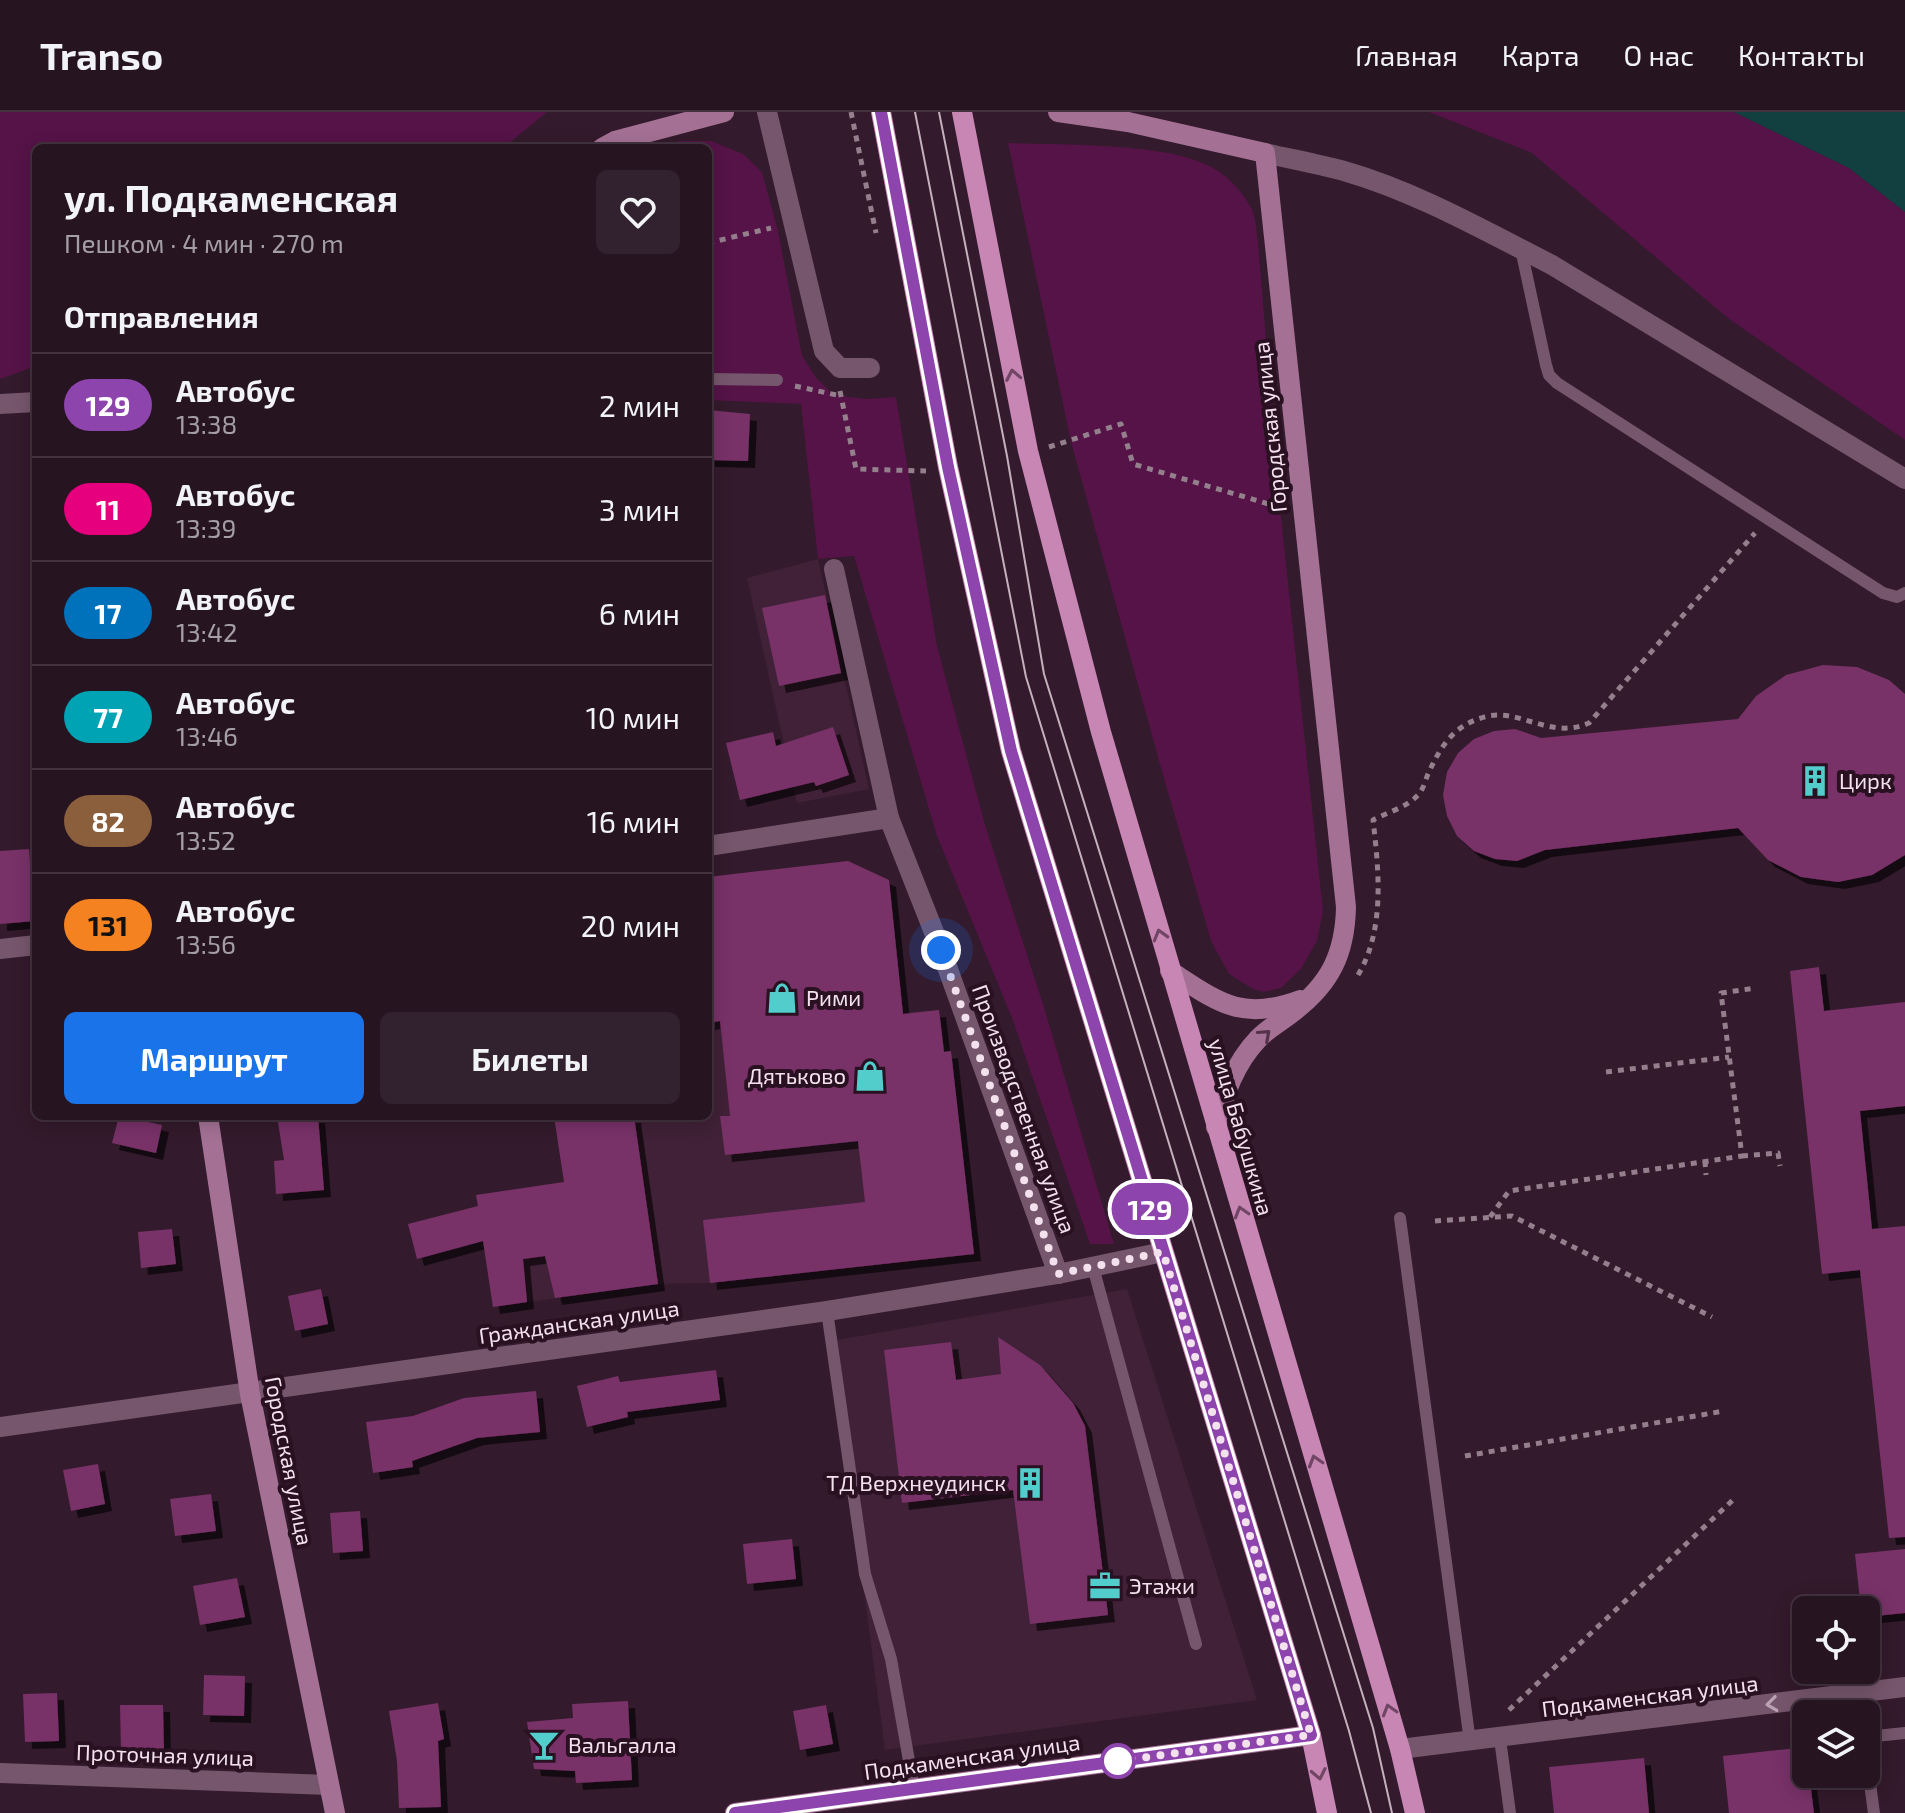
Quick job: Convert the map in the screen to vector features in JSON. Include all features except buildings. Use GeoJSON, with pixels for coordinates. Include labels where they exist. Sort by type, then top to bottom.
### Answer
{"type":"FeatureCollection","features":[{"type":"Feature","properties":{"kind":"main road"},"geometry":{"type":"LineString","coordinates":[[881,112],[948,467],[1011,751],[1311,1735],[1327,1813]]}},
{"type":"Feature","properties":{"kind":"main road","name":"улица Бабушкина"},"geometry":{"type":"LineString","coordinates":[[962,112],[1101,732],[1400,1749],[1415,1813]]}},
{"type":"Feature","properties":{"kind":"street"},"geometry":{"type":"LineString","coordinates":[[609,144],[724,112]]}},
{"type":"Feature","properties":{"kind":"street"},"geometry":{"type":"LineString","coordinates":[[767,112],[824,351],[840,368],[870,368]]}},
{"type":"Feature","properties":{"kind":"street"},"geometry":{"type":"LineString","coordinates":[[1058,112],[1128,122],[1345,172],[1411,196],[1552,265],[1905,479]]}},
{"type":"Feature","properties":{"kind":"street","name":"Городская улица"},"geometry":{"type":"LineString","coordinates":[[1216,1127],[1228,1082],[1259,1038],[1315,995],[1333,969],[1343,948],[1346,907],[1265,153]]}},
{"type":"Feature","properties":{"kind":"street"},"geometry":{"type":"LineString","coordinates":[[0,404],[32,402]]}},
{"type":"Feature","properties":{"kind":"street","name":"Производственная улица"},"geometry":{"type":"LineString","coordinates":[[834,569],[889,818],[941,950],[1058,1274]]}},
{"type":"Feature","properties":{"kind":"street"},"geometry":{"type":"LineString","coordinates":[[712,845],[889,818]]}},
{"type":"Feature","properties":{"kind":"street"},"geometry":{"type":"LineString","coordinates":[[0,949],[32,945]]}},
{"type":"Feature","properties":{"kind":"street"},"geometry":{"type":"LineString","coordinates":[[1170,971],[1227,1006],[1249,1010],[1280,1008],[1315,995]]}},
{"type":"Feature","properties":{"kind":"street","name":"Городская улица"},"geometry":{"type":"LineString","coordinates":[[209,1120],[250,1394],[335,1813]]}},
{"type":"Feature","properties":{"kind":"street","name":"Гражданская улица"},"geometry":{"type":"LineString","coordinates":[[0,1427],[827,1311],[1058,1274],[1163,1252]]}},
{"type":"Feature","properties":{"kind":"street","name":"Подкаменская улица"},"geometry":{"type":"LineString","coordinates":[[1870,1700],[1905,1687]]}},
{"type":"Feature","properties":{"kind":"street","name":"Подкаменская улица"},"geometry":{"type":"LineString","coordinates":[[1400,1749],[1470,1742],[1500,1729],[1792,1709]]}},
{"type":"Feature","properties":{"kind":"street","name":"Подкаменская улица"},"geometry":{"type":"LineString","coordinates":[[735,1813],[854,1805],[914,1789],[1311,1735]]}},
{"type":"Feature","properties":{"kind":"street","name":"Проточная улица"},"geometry":{"type":"LineString","coordinates":[[0,1773],[329,1785]]}},
{"type":"Feature","properties":{"kind":"lane"},"geometry":{"type":"LineString","coordinates":[[1521,249],[1549,375],[1557,383],[1883,593],[1897,597],[1905,593]]}},
{"type":"Feature","properties":{"kind":"lane"},"geometry":{"type":"LineString","coordinates":[[712,379],[777,380]]}},
{"type":"Feature","properties":{"kind":"lane"},"geometry":{"type":"LineString","coordinates":[[1400,1218],[1470,1742]]}},
{"type":"Feature","properties":{"kind":"lane"},"geometry":{"type":"LineString","coordinates":[[1093,1267],[1196,1644]]}},
{"type":"Feature","properties":{"kind":"lane"},"geometry":{"type":"LineString","coordinates":[[827,1311],[865,1574],[891,1659],[914,1789]]}},
{"type":"Feature","properties":{"kind":"lane"},"geometry":{"type":"LineString","coordinates":[[1500,1729],[1510,1813]]}},
{"type":"Feature","properties":{"kind":"lane"},"geometry":{"type":"LineString","coordinates":[[1880,1736],[1905,1733]]}},
{"type":"Feature","properties":{"kind":"lane"},"geometry":{"type":"LineString","coordinates":[[1871,1788],[1874,1813]]}},
{"type":"Feature","properties":{"kind":"path"},"geometry":{"type":"LineString","coordinates":[[712,242],[791,221]]}},
{"type":"Feature","properties":{"kind":"path"},"geometry":{"type":"LineString","coordinates":[[777,380],[809,391],[841,396],[856,469],[927,471]]}},
{"type":"Feature","properties":{"kind":"path"},"geometry":{"type":"LineString","coordinates":[[1037,450],[1121,424],[1133,464],[1303,513]]}},
{"type":"Feature","properties":{"kind":"path"},"geometry":{"type":"LineString","coordinates":[[1353,984],[1369,958],[1375,933],[1378,860],[1373,820],[1417,797],[1440,748],[1462,725],[1500,715],[1554,729],[1575,729],[1589,723],[1768,518]]}},
{"type":"Feature","properties":{"kind":"path"},"geometry":{"type":"LineString","coordinates":[[1742,1156],[1721,993],[1756,988]]}},
{"type":"Feature","properties":{"kind":"path"},"geometry":{"type":"LineString","coordinates":[[1606,1072],[1729,1057]]}},
{"type":"Feature","properties":{"kind":"path"},"geometry":{"type":"LineString","coordinates":[[1490,1217],[1509,1191],[1742,1156],[1778,1153],[1780,1166]]}},
{"type":"Feature","properties":{"kind":"path"},"geometry":{"type":"LineString","coordinates":[[1705,1161],[1706,1175]]}},
{"type":"Feature","properties":{"kind":"path"},"geometry":{"type":"LineString","coordinates":[[1435,1221],[1512,1216],[1712,1317]]}},
{"type":"Feature","properties":{"kind":"path"},"geometry":{"type":"LineString","coordinates":[[1465,1456],[1724,1411]]}},
{"type":"Feature","properties":{"kind":"path"},"geometry":{"type":"LineString","coordinates":[[1500,1729],[1734,1499]]}},
{"type":"Feature","properties":{"kind":"shaded area"},"geometry":{"type":"Polygon","coordinates":[[[0,112],[547,112],[508,144],[32,144],[32,367],[0,379],[0,112]]]}},
{"type":"Feature","properties":{"kind":"shaded area"},"geometry":{"type":"Polygon","coordinates":[[[1429,112],[1734,112],[1849,168],[1905,212],[1905,440],[1729,319],[1532,153],[1429,112]]]}},
{"type":"Feature","properties":{"kind":"shaded area"},"geometry":{"type":"Polygon","coordinates":[[[1734,112],[1905,112],[1905,212],[1849,168],[1734,112]]]}},
{"type":"Feature","properties":{"kind":"shaded area"},"geometry":{"type":"Polygon","coordinates":[[[711,141],[743,154],[762,172],[778,231],[802,356],[817,379],[832,393],[866,399],[896,397],[937,646],[985,825],[1043,1004],[1114,1244],[1090,1244],[1012,1018],[937,836],[854,556],[818,559],[801,404],[712,400],[712,144],[668,144],[711,141]]]}},
{"type":"Feature","properties":{"kind":"shaded area"},"geometry":{"type":"Polygon","coordinates":[[[1008,143],[1109,146],[1186,157],[1212,167],[1231,181],[1254,214],[1280,508],[1323,911],[1317,941],[1301,969],[1281,988],[1264,992],[1229,974],[1211,941],[1071,442],[1008,143]]]}},
{"type":"Feature","properties":{"kind":"shaded area"},"geometry":{"type":"Polygon","coordinates":[[[818,559],[869,789],[797,803],[747,578],[818,559]]]}},
{"type":"Feature","properties":{"kind":"shaded area"},"geometry":{"type":"Polygon","coordinates":[[[848,861],[889,880],[903,1013],[939,1010],[943,1051],[951,1051],[974,1254],[710,1283],[658,1284],[493,1307],[476,1195],[564,1182],[555,1120],[712,1120],[712,877],[848,861]]]}},
{"type":"Feature","properties":{"kind":"shaded area"},"geometry":{"type":"Polygon","coordinates":[[[1127,1289],[1257,1700],[885,1750],[831,1341],[1127,1289]]]}},
{"type":"Feature","properties":{"kind":"tram line"},"geometry":{"type":"LineString","coordinates":[[915,112],[1026,677],[1349,1731],[1371,1813]]}},
{"type":"Feature","properties":{"kind":"tram line"},"geometry":{"type":"LineString","coordinates":[[939,112],[1007,456],[1044,674],[1373,1728],[1392,1813]]}},
{"type":"Feature","properties":{"kind":"bus line","name":"129"},"geometry":{"type":"LineString","coordinates":[[735,1813],[1311,1735],[1011,751],[948,467],[881,112]]}},
{"type":"Feature","properties":{"kind":"place","name":"Цирк"},"geometry":{"type":"Point","coordinates":[1815,781]}},
{"type":"Feature","properties":{"kind":"place","name":"Рими"},"geometry":{"type":"Point","coordinates":[782,998]}},
{"type":"Feature","properties":{"kind":"place","name":"Дятьково"},"geometry":{"type":"Point","coordinates":[870,1076]}},
{"type":"Feature","properties":{"kind":"place","name":"ТД Верхнеудинск"},"geometry":{"type":"Point","coordinates":[1030,1483]}},
{"type":"Feature","properties":{"kind":"place","name":"Этажи"},"geometry":{"type":"Point","coordinates":[1105,1586]}},
{"type":"Feature","properties":{"kind":"place","name":"Вальгалла"},"geometry":{"type":"Point","coordinates":[544,1745]}},
{"type":"Feature","properties":{"kind":"route"},"geometry":{"type":"LineString","coordinates":[[941,950],[1058,1274],[1163,1252],[1311,1735],[1118,1761]]}}]}
